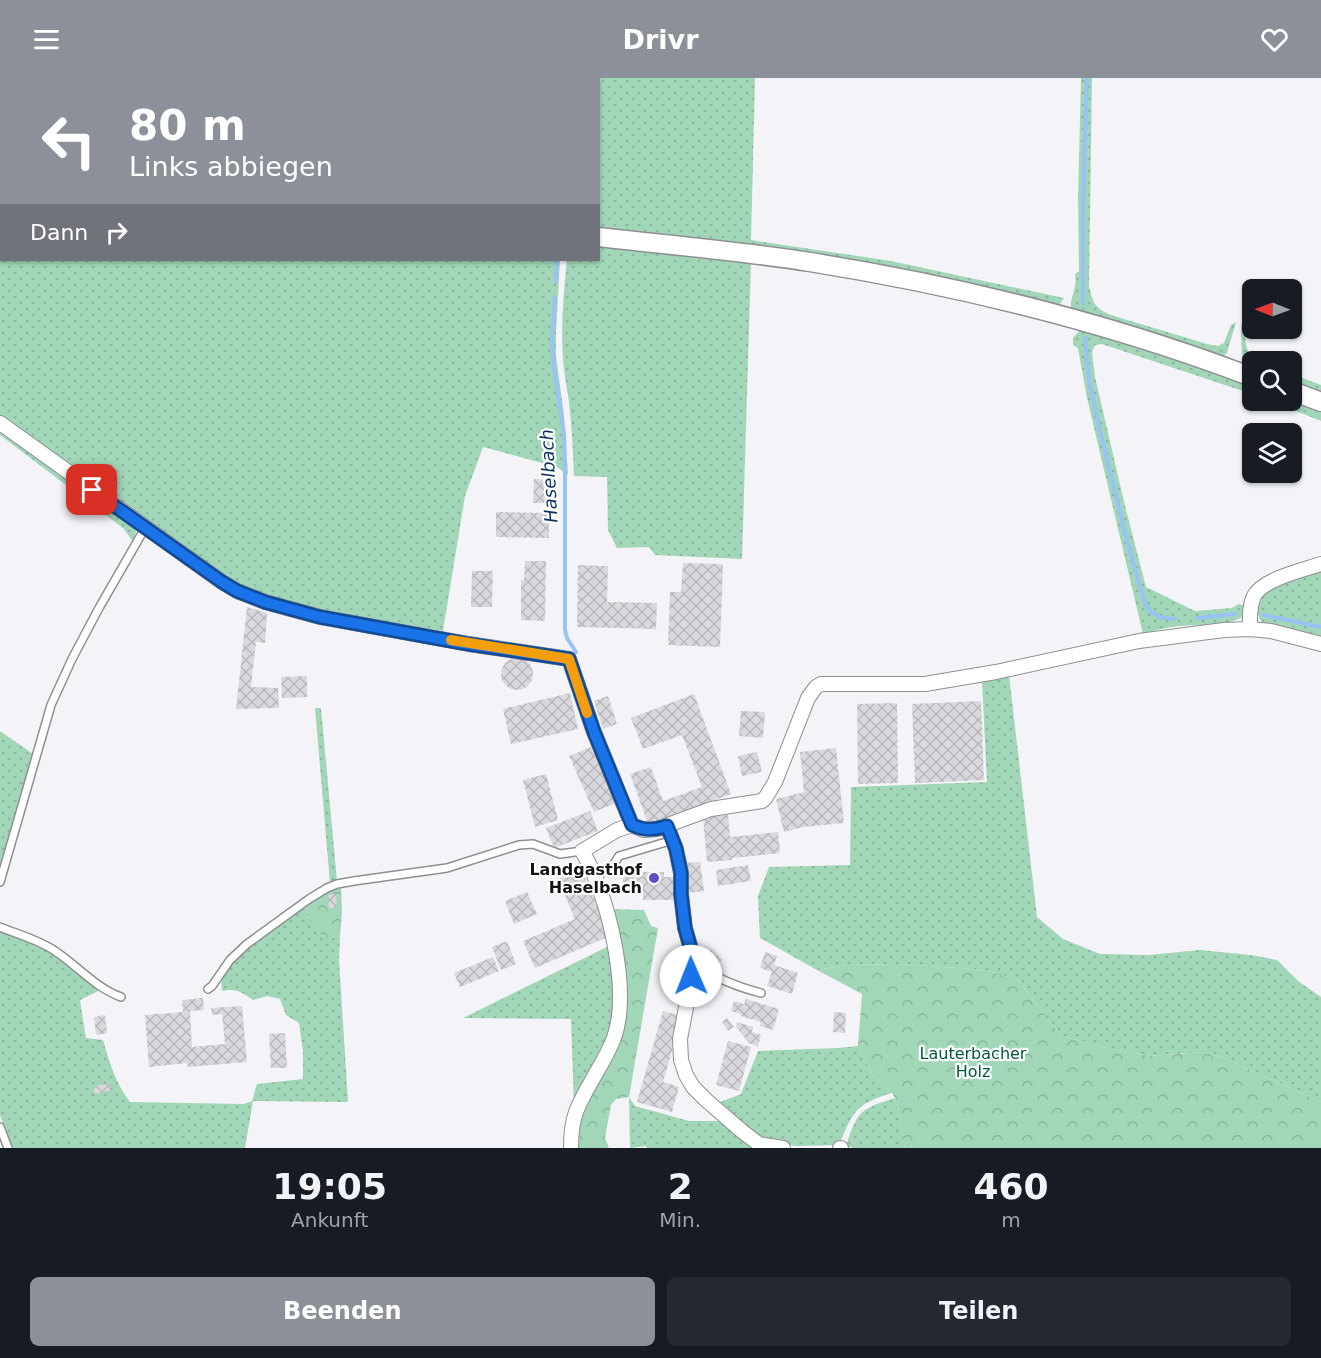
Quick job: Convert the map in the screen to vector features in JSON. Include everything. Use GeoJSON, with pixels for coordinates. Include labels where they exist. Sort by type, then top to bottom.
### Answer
{"type":"FeatureCollection","features":[{"type":"Feature","properties":{"kind":"street"},"geometry":{"type":"LineString","coordinates":[[600,237],[739,252],[903,279],[1135,336],[1242,373]]}},
{"type":"Feature","properties":{"kind":"street"},"geometry":{"type":"LineString","coordinates":[[1302,395],[1321,402]]}},
{"type":"Feature","properties":{"kind":"street"},"geometry":{"type":"LineString","coordinates":[[0,423],[145,528],[237,591],[265,602],[320,617],[468,644],[569,659],[594,732],[632,825]]}},
{"type":"Feature","properties":{"kind":"street"},"geometry":{"type":"LineString","coordinates":[[1250,629],[1251,605],[1254,595],[1262,587],[1321,564]]}},
{"type":"Feature","properties":{"kind":"street"},"geometry":{"type":"LineString","coordinates":[[571,1148],[571,1132],[576,1112],[614,1036],[618,1016],[619,990],[614,938],[595,876],[582,851],[617,830],[632,825],[650,830],[711,809],[762,801],[775,782],[808,698],[816,687],[821,684],[925,684],[996,672],[1139,641],[1224,630],[1271,631],[1321,644]]}},
{"type":"Feature","properties":{"kind":"street"},"geometry":{"type":"LineString","coordinates":[[667,826],[676,849],[681,873],[685,928],[691,949],[691,976],[680,1039],[681,1060],[686,1075],[693,1087],[742,1132],[759,1144],[783,1148]]}},
{"type":"Feature","properties":{"kind":"lane"},"geometry":{"type":"LineString","coordinates":[[0,882],[51,705],[99,608],[145,528]]}},
{"type":"Feature","properties":{"kind":"lane"},"geometry":{"type":"LineString","coordinates":[[595,876],[612,867],[618,856],[673,840]]}},
{"type":"Feature","properties":{"kind":"lane"},"geometry":{"type":"LineString","coordinates":[[208,989],[230,960],[247,944],[309,899],[337,884],[447,868],[519,845],[533,844],[560,854],[582,851]]}},
{"type":"Feature","properties":{"kind":"lane"},"geometry":{"type":"LineString","coordinates":[[0,927],[50,948],[100,987],[121,997]]}},
{"type":"Feature","properties":{"kind":"lane"},"geometry":{"type":"LineString","coordinates":[[691,949],[697,963],[706,970],[742,988],[761,993]]}},
{"type":"Feature","properties":{"kind":"lane"},"geometry":{"type":"LineString","coordinates":[[0,1127],[9,1148]]}},
{"type":"Feature","properties":{"kind":"green space"},"geometry":{"type":"Polygon","coordinates":[[[600,78],[755,78],[751,240],[891,261],[1064,298],[1056,307],[600,230],[600,78]]]}},
{"type":"Feature","properties":{"kind":"green space"},"geometry":{"type":"Polygon","coordinates":[[[1081,78],[1092,78],[1089,286],[1093,301],[1097,307],[1111,315],[1218,346],[1224,343],[1231,325],[1236,322],[1227,353],[1221,358],[1071,311],[1075,274],[1079,271],[1081,78]]]}},
{"type":"Feature","properties":{"kind":"green space"},"geometry":{"type":"Polygon","coordinates":[[[600,244],[751,261],[742,559],[655,555],[649,547],[617,548],[608,530],[607,477],[574,476],[569,398],[562,343],[567,261],[600,261],[600,244]]]}},
{"type":"Feature","properties":{"kind":"green space"},"geometry":{"type":"Polygon","coordinates":[[[0,261],[560,261],[556,356],[564,415],[568,475],[557,467],[483,447],[465,496],[443,631],[303,607],[264,597],[220,575],[0,416],[0,261]]]}},
{"type":"Feature","properties":{"kind":"green space"},"geometry":{"type":"Polygon","coordinates":[[[1241,324],[1242,339],[1246,339],[1248,351],[1242,351],[1242,361],[1241,324]]]}},
{"type":"Feature","properties":{"kind":"green space"},"geometry":{"type":"Polygon","coordinates":[[[1080,330],[1090,332],[1242,383],[1242,391],[1102,344],[1095,345],[1092,352],[1095,377],[1146,587],[1195,611],[1232,608],[1239,604],[1245,606],[1241,618],[1211,625],[1175,626],[1143,634],[1087,398],[1078,348],[1073,345],[1073,338],[1080,330]]]}},
{"type":"Feature","properties":{"kind":"green space"},"geometry":{"type":"Polygon","coordinates":[[[1302,378],[1321,385],[1321,394],[1302,387],[1302,378]]]}},
{"type":"Feature","properties":{"kind":"green space"},"geometry":{"type":"Polygon","coordinates":[[[1302,404],[1321,413],[1321,421],[1296,411],[1302,411],[1302,404]]]}},
{"type":"Feature","properties":{"kind":"green space"},"geometry":{"type":"Polygon","coordinates":[[[0,428],[132,524],[136,531],[133,542],[124,529],[0,435],[0,428]]]}},
{"type":"Feature","properties":{"kind":"green space"},"geometry":{"type":"Polygon","coordinates":[[[1321,568],[1321,638],[1277,629],[1262,622],[1258,614],[1258,605],[1262,597],[1280,583],[1321,568]]]}},
{"type":"Feature","properties":{"kind":"green space"},"geometry":{"type":"Polygon","coordinates":[[[1009,675],[1037,917],[1063,939],[1100,954],[1149,955],[1200,950],[1277,960],[1298,981],[1321,997],[1321,1102],[1222,1057],[1201,1052],[1150,1056],[1061,1036],[1018,980],[993,972],[900,964],[847,965],[817,970],[760,938],[758,896],[769,867],[850,865],[851,787],[987,782],[982,681],[1009,675]]]}},
{"type":"Feature","properties":{"kind":"green space"},"geometry":{"type":"Polygon","coordinates":[[[315,708],[321,708],[337,881],[330,883],[315,708]]]}},
{"type":"Feature","properties":{"kind":"green space"},"geometry":{"type":"Polygon","coordinates":[[[0,731],[33,754],[0,870],[0,731]]]}},
{"type":"Feature","properties":{"kind":"green space"},"geometry":{"type":"Polygon","coordinates":[[[341,887],[340,936],[324,938],[311,921],[306,906],[326,892],[341,887]]]}},
{"type":"Feature","properties":{"kind":"green space"},"geometry":{"type":"Polygon","coordinates":[[[306,906],[311,921],[331,938],[340,936],[339,960],[348,1102],[253,1101],[245,1148],[12,1148],[0,1115],[0,931],[48,948],[100,990],[80,1000],[86,1038],[103,1040],[117,1080],[130,1102],[244,1104],[252,1101],[257,1084],[303,1079],[303,1051],[299,1023],[286,1015],[280,999],[267,996],[253,1000],[239,991],[222,991],[222,977],[230,963],[250,945],[306,906]]]}},
{"type":"Feature","properties":{"kind":"green space"},"geometry":{"type":"Polygon","coordinates":[[[613,909],[644,910],[651,926],[658,928],[629,1097],[616,1099],[611,1105],[605,1138],[609,1148],[576,1148],[577,1122],[615,1044],[620,941],[613,909]]]}},
{"type":"Feature","properties":{"kind":"green space"},"geometry":{"type":"Polygon","coordinates":[[[611,945],[617,984],[611,1032],[574,1105],[571,1019],[463,1018],[611,945]]]}},
{"type":"Feature","properties":{"kind":"green space","name":"Lauterbacher Holz"},"geometry":{"type":"Polygon","coordinates":[[[900,964],[972,969],[993,972],[1018,980],[1061,1036],[1150,1056],[1201,1052],[1222,1057],[1321,1102],[1321,1148],[905,1148],[895,1098],[872,1074],[858,1046],[862,994],[817,970],[847,965],[900,964]]]}},
{"type":"Feature","properties":{"kind":"green space"},"geometry":{"type":"Polygon","coordinates":[[[858,1046],[872,1074],[892,1093],[870,1101],[857,1111],[848,1124],[839,1145],[798,1146],[764,1143],[719,1105],[720,1102],[741,1094],[758,1051],[858,1046]]]}},
{"type":"Feature","properties":{"kind":"green space"},"geometry":{"type":"Polygon","coordinates":[[[629,1097],[635,1106],[689,1121],[723,1121],[767,1148],[647,1148],[646,1146],[630,1148],[629,1097]]]}},
{"type":"Feature","properties":{"kind":"green space"},"geometry":{"type":"Polygon","coordinates":[[[895,1098],[905,1148],[846,1146],[854,1125],[863,1112],[895,1098]]]}},
{"type":"Feature","properties":{"kind":"building"},"geometry":{"type":"Polygon","coordinates":[[[534,479],[549,480],[548,503],[533,503],[534,479]]]}},
{"type":"Feature","properties":{"kind":"building"},"geometry":{"type":"Polygon","coordinates":[[[496,512],[549,513],[549,538],[496,537],[496,512]]]}},
{"type":"Feature","properties":{"kind":"building"},"geometry":{"type":"Polygon","coordinates":[[[525,561],[546,561],[545,621],[521,620],[521,580],[524,580],[525,561]]]}},
{"type":"Feature","properties":{"kind":"building"},"geometry":{"type":"Polygon","coordinates":[[[683,563],[723,564],[720,647],[668,645],[670,592],[681,592],[683,563]]]}},
{"type":"Feature","properties":{"kind":"building"},"geometry":{"type":"Polygon","coordinates":[[[578,565],[608,566],[607,602],[657,603],[656,629],[577,627],[578,565]]]}},
{"type":"Feature","properties":{"kind":"building"},"geometry":{"type":"Polygon","coordinates":[[[472,571],[493,571],[492,607],[471,607],[472,571]]]}},
{"type":"Feature","properties":{"kind":"building"},"geometry":{"type":"Polygon","coordinates":[[[247,607],[267,613],[265,643],[256,642],[251,687],[278,688],[279,708],[236,709],[247,607]]]}},
{"type":"Feature","properties":{"kind":"building"},"geometry":{"type":"Polygon","coordinates":[[[517,658],[528,663],[533,674],[528,685],[517,690],[506,685],[501,674],[506,663],[517,658]]]}},
{"type":"Feature","properties":{"kind":"building"},"geometry":{"type":"Polygon","coordinates":[[[307,676],[307,697],[282,698],[281,677],[307,676]]]}},
{"type":"Feature","properties":{"kind":"building"},"geometry":{"type":"Polygon","coordinates":[[[570,693],[578,729],[511,744],[503,709],[570,693]]]}},
{"type":"Feature","properties":{"kind":"building"},"geometry":{"type":"Polygon","coordinates":[[[694,694],[731,794],[648,824],[630,774],[651,767],[663,801],[702,787],[682,735],[643,749],[631,718],[694,694]]]}},
{"type":"Feature","properties":{"kind":"building"},"geometry":{"type":"Polygon","coordinates":[[[608,696],[617,724],[603,729],[594,701],[608,696]]]}},
{"type":"Feature","properties":{"kind":"building"},"geometry":{"type":"Polygon","coordinates":[[[981,701],[984,780],[915,783],[912,704],[981,701]]]}},
{"type":"Feature","properties":{"kind":"building"},"geometry":{"type":"Polygon","coordinates":[[[897,703],[898,783],[858,784],[857,704],[897,703]]]}},
{"type":"Feature","properties":{"kind":"building"},"geometry":{"type":"Polygon","coordinates":[[[741,711],[765,712],[763,738],[739,736],[741,711]]]}},
{"type":"Feature","properties":{"kind":"building"},"geometry":{"type":"Polygon","coordinates":[[[591,747],[616,803],[594,812],[569,756],[591,747]]]}},
{"type":"Feature","properties":{"kind":"building"},"geometry":{"type":"Polygon","coordinates":[[[836,748],[844,823],[803,827],[784,832],[776,799],[804,792],[800,752],[836,748]]]}},
{"type":"Feature","properties":{"kind":"building"},"geometry":{"type":"Polygon","coordinates":[[[757,752],[762,772],[742,776],[738,756],[757,752]]]}},
{"type":"Feature","properties":{"kind":"building"},"geometry":{"type":"Polygon","coordinates":[[[546,774],[558,820],[535,827],[523,780],[546,774]]]}},
{"type":"Feature","properties":{"kind":"building"},"geometry":{"type":"Polygon","coordinates":[[[590,811],[598,831],[554,848],[546,828],[590,811]]]}},
{"type":"Feature","properties":{"kind":"building"},"geometry":{"type":"Polygon","coordinates":[[[728,815],[730,837],[778,832],[780,853],[707,862],[703,817],[728,815]]]}},
{"type":"Feature","properties":{"kind":"building"},"geometry":{"type":"Polygon","coordinates":[[[700,862],[704,891],[688,893],[685,863],[700,862]]]}},
{"type":"Feature","properties":{"kind":"building"},"geometry":{"type":"Polygon","coordinates":[[[748,865],[751,881],[718,886],[716,870],[748,865]]]}},
{"type":"Feature","properties":{"kind":"building"},"geometry":{"type":"Polygon","coordinates":[[[581,869],[610,936],[535,968],[523,941],[575,919],[558,879],[581,869]]]}},
{"type":"Feature","properties":{"kind":"building"},"geometry":{"type":"Polygon","coordinates":[[[643,872],[664,872],[664,877],[675,877],[675,900],[643,900],[643,894],[623,894],[623,876],[643,876],[643,872]]]}},
{"type":"Feature","properties":{"kind":"building"},"geometry":{"type":"Polygon","coordinates":[[[527,892],[537,914],[514,924],[505,901],[527,892]]]}},
{"type":"Feature","properties":{"kind":"building"},"geometry":{"type":"Polygon","coordinates":[[[336,894],[337,908],[329,908],[328,895],[336,894]]]}},
{"type":"Feature","properties":{"kind":"building"},"geometry":{"type":"Polygon","coordinates":[[[507,941],[516,964],[501,970],[492,947],[507,941]]]}},
{"type":"Feature","properties":{"kind":"building"},"geometry":{"type":"Polygon","coordinates":[[[711,950],[722,960],[714,969],[703,959],[711,950]]]}},
{"type":"Feature","properties":{"kind":"building"},"geometry":{"type":"Polygon","coordinates":[[[765,952],[777,956],[774,965],[798,973],[792,994],[767,986],[772,972],[760,968],[765,952]]]}},
{"type":"Feature","properties":{"kind":"building"},"geometry":{"type":"Polygon","coordinates":[[[493,957],[499,971],[460,987],[454,973],[493,957]]]}},
{"type":"Feature","properties":{"kind":"building"},"geometry":{"type":"Polygon","coordinates":[[[203,998],[204,1010],[190,1011],[192,1047],[225,1044],[222,1014],[212,1015],[211,1008],[242,1006],[247,1062],[188,1067],[187,1063],[149,1067],[145,1015],[183,1012],[182,1000],[203,998]]]}},
{"type":"Feature","properties":{"kind":"building"},"geometry":{"type":"Polygon","coordinates":[[[746,999],[779,1009],[773,1030],[760,1026],[761,1022],[731,1011],[734,1001],[744,1004],[746,999]]]}},
{"type":"Feature","properties":{"kind":"building"},"geometry":{"type":"Polygon","coordinates":[[[663,1011],[682,1016],[663,1082],[679,1087],[672,1112],[637,1102],[663,1011]]]}},
{"type":"Feature","properties":{"kind":"building"},"geometry":{"type":"Polygon","coordinates":[[[834,1012],[846,1013],[845,1033],[833,1032],[834,1012]]]}},
{"type":"Feature","properties":{"kind":"building"},"geometry":{"type":"Polygon","coordinates":[[[105,1015],[107,1033],[96,1035],[94,1017],[105,1015]]]}},
{"type":"Feature","properties":{"kind":"building"},"geometry":{"type":"Polygon","coordinates":[[[727,1018],[734,1027],[728,1031],[722,1022],[727,1018]]]}},
{"type":"Feature","properties":{"kind":"building"},"geometry":{"type":"Polygon","coordinates":[[[737,1022],[753,1027],[752,1032],[761,1035],[758,1047],[749,1043],[736,1027],[737,1022]]]}},
{"type":"Feature","properties":{"kind":"building"},"geometry":{"type":"Polygon","coordinates":[[[285,1033],[287,1068],[271,1068],[269,1034],[285,1033]]]}},
{"type":"Feature","properties":{"kind":"building"},"geometry":{"type":"Polygon","coordinates":[[[728,1041],[751,1047],[739,1091],[716,1085],[728,1041]]]}},
{"type":"Feature","properties":{"kind":"building"},"geometry":{"type":"Polygon","coordinates":[[[109,1083],[111,1090],[95,1094],[93,1087],[109,1083]]]}},
{"type":"Feature","properties":{"kind":"waterway"},"geometry":{"type":"LineString","coordinates":[[1083,303],[1087,78]]}},
{"type":"Feature","properties":{"kind":"waterway","name":"Haselbach"},"geometry":{"type":"LineString","coordinates":[[556,282],[557,261]]}},
{"type":"Feature","properties":{"kind":"waterway","name":"Haselbach"},"geometry":{"type":"LineString","coordinates":[[555,298],[552,339],[564,433],[565,630],[576,652]]}},
{"type":"Feature","properties":{"kind":"waterway"},"geometry":{"type":"LineString","coordinates":[[1085,338],[1089,380],[1101,435],[1144,601],[1150,611],[1159,617],[1175,619]]}},
{"type":"Feature","properties":{"kind":"waterway"},"geometry":{"type":"LineString","coordinates":[[1197,618],[1235,614]]}},
{"type":"Feature","properties":{"kind":"waterway"},"geometry":{"type":"LineString","coordinates":[[1263,615],[1321,627]]}},
{"type":"Feature","properties":{"kind":"slow traffic"},"geometry":{"type":"LineString","coordinates":[[451,640],[569,659],[587,713]]}},
{"type":"Feature","properties":{"kind":"place","name":"Landgasthof Haselbach"},"geometry":{"type":"Point","coordinates":[654,878]}},
{"type":"Feature","properties":{"kind":"route"},"geometry":{"type":"LineString","coordinates":[[92,490],[222,582],[237,591],[265,602],[320,617],[468,644],[569,659],[594,732],[632,825],[644,830],[667,826],[676,849],[681,873],[685,928],[691,949],[691,976]]}}]}
